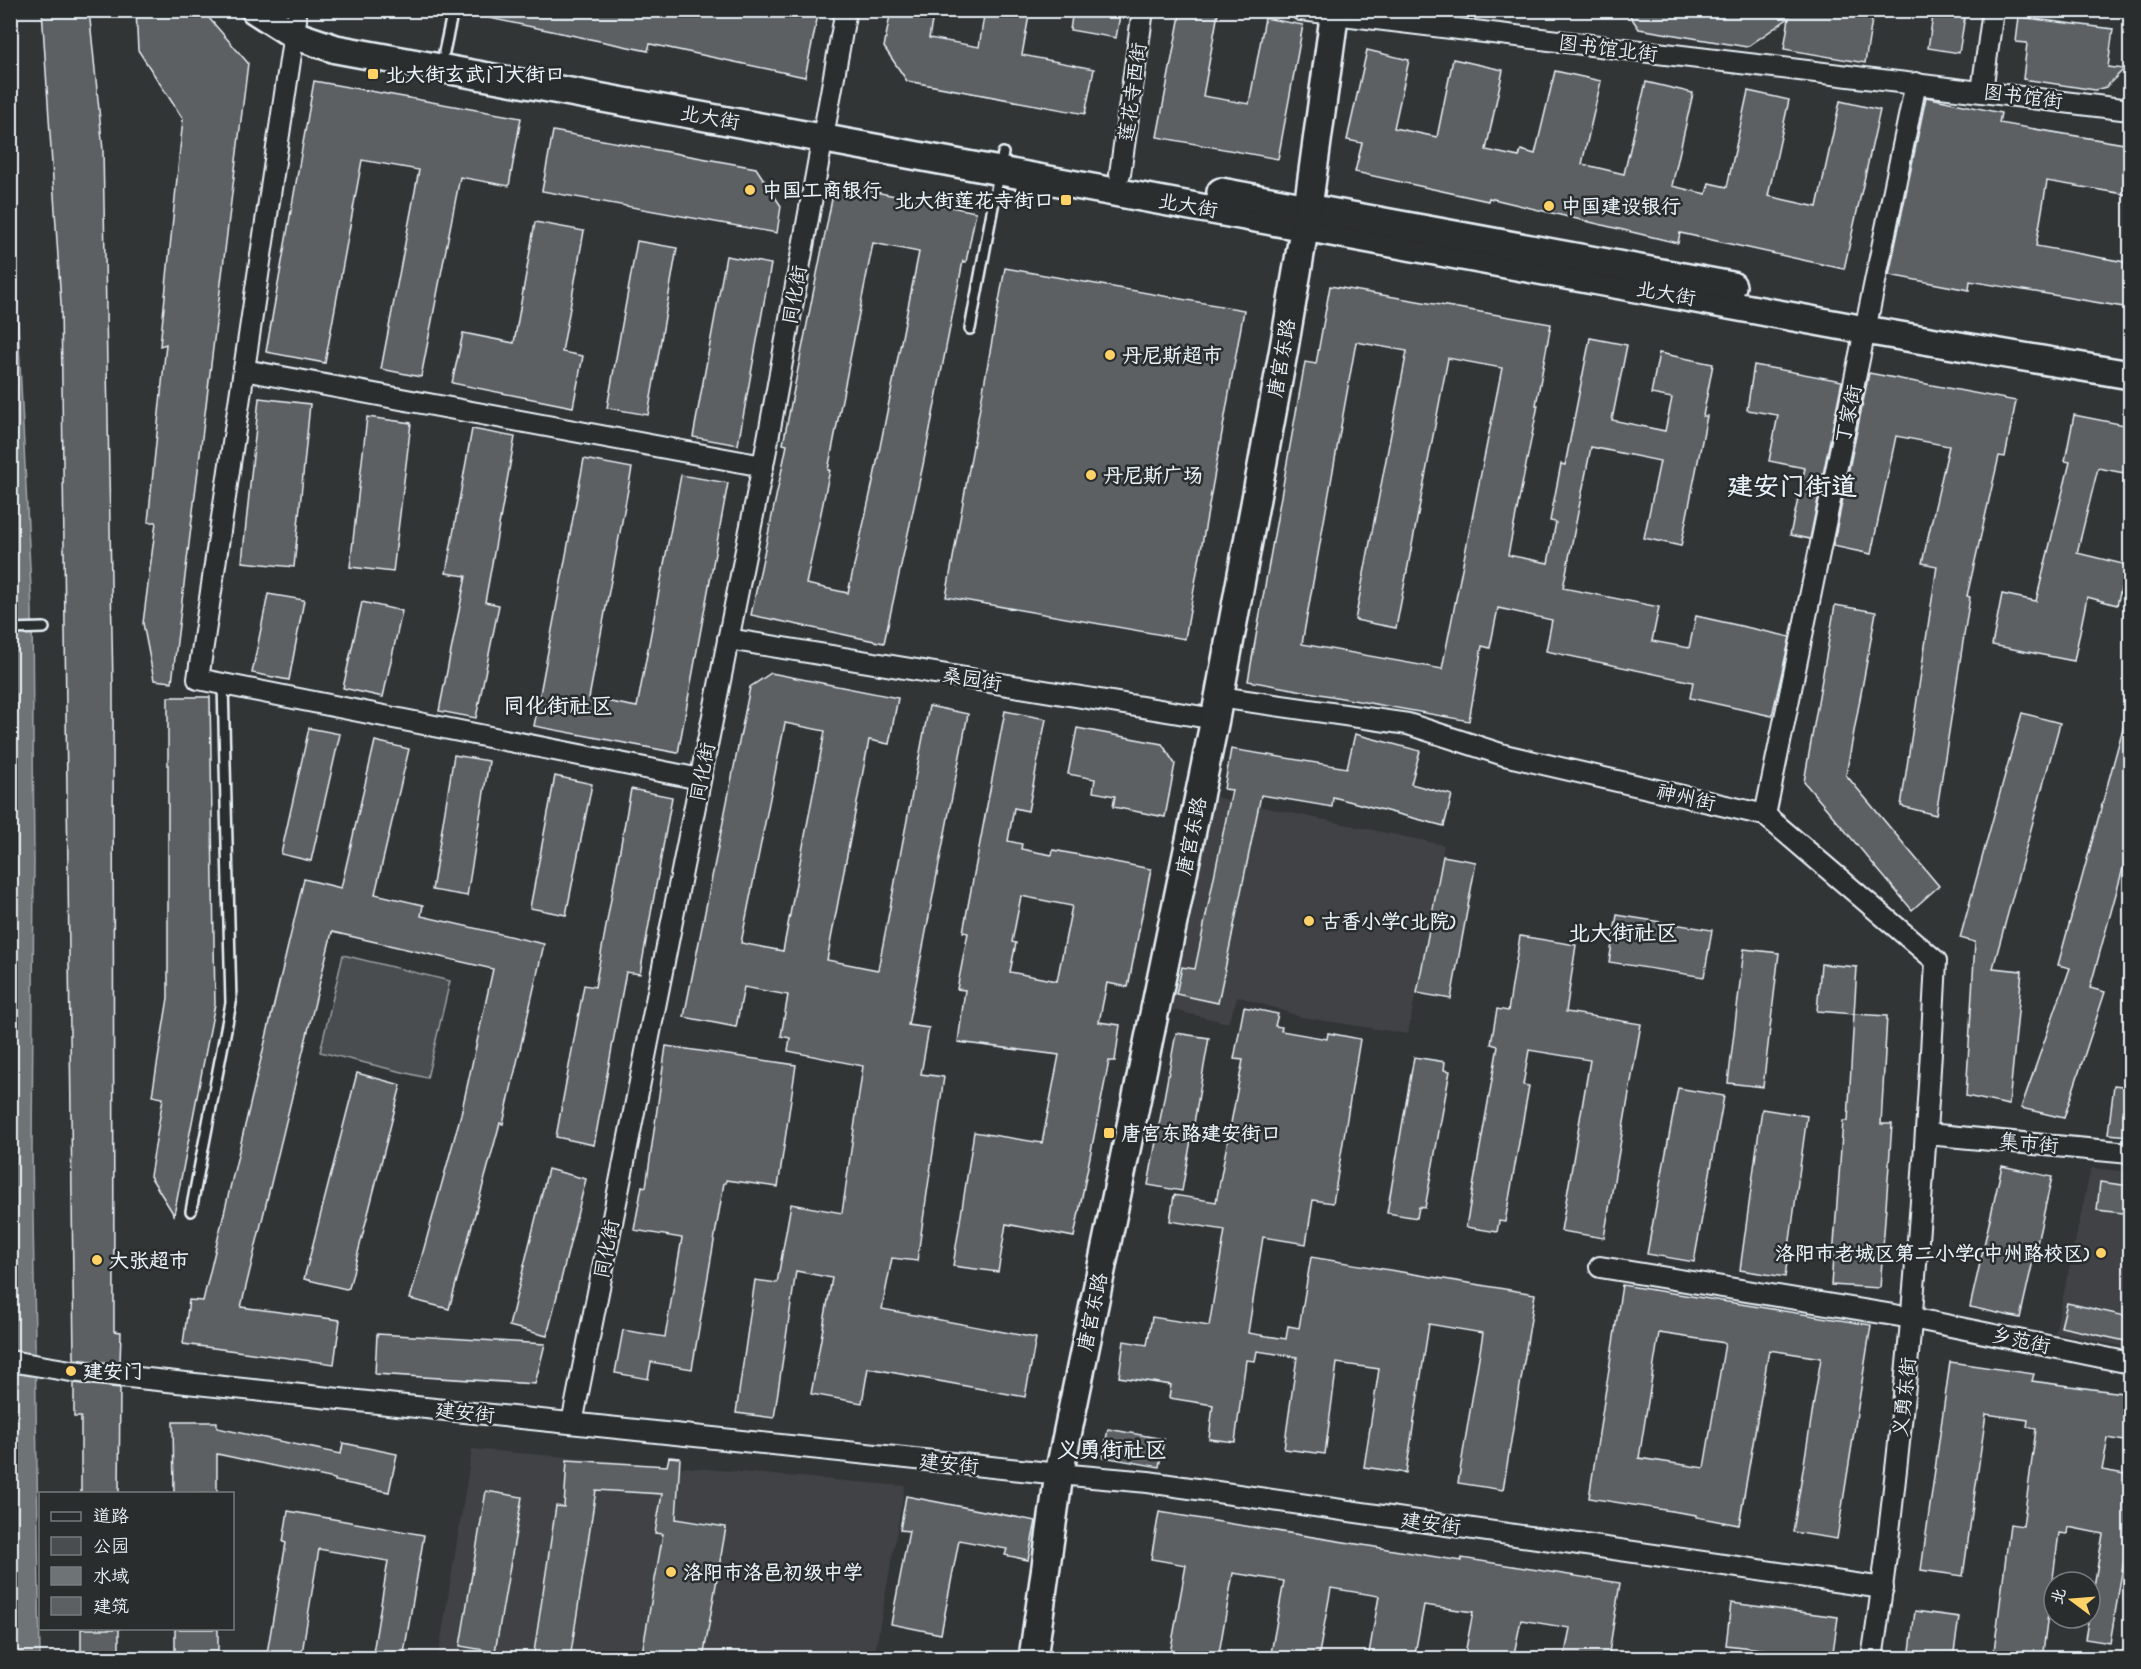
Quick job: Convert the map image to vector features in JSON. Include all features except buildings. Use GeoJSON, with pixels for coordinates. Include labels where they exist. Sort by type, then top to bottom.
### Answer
{"type":"FeatureCollection","features":[{"type":"Feature","properties":{"kind":"street","name":"北大街"},"geometry":{"type":"LineString","coordinates":[[255,10],[291,22],[342,34],[444,52],[825,129],[1867,321],[2130,375]]}},
{"type":"Feature","properties":{"kind":"street","name":"同化街"},"geometry":{"type":"LineString","coordinates":[[572,1423],[763,466],[846,10]]}},
{"type":"Feature","properties":{"kind":"street","name":"莲花寺西街"},"geometry":{"type":"LineString","coordinates":[[1120,174],[1143,10]]}},
{"type":"Feature","properties":{"kind":"street","name":"图书馆北街"},"geometry":{"type":"LineString","coordinates":[[1301,10],[1916,83]]}},
{"type":"Feature","properties":{"kind":"street"},"geometry":{"type":"LineString","coordinates":[[1982,91],[1993,10]]}},
{"type":"Feature","properties":{"kind":"street","name":"唐宫东路"},"geometry":{"type":"LineString","coordinates":[[1033,1659],[1059,1474],[1217,708],[1284,348],[1306,217],[1335,13]]}},
{"type":"Feature","properties":{"kind":"street","name":"北大街"},"geometry":{"type":"LineString","coordinates":[[291,22],[336,50],[825,129]]}},
{"type":"Feature","properties":{"kind":"street"},"geometry":{"type":"LineString","coordinates":[[291,22],[244,370],[198,679],[700,778]]}},
{"type":"Feature","properties":{"kind":"street","name":"图书馆街"},"geometry":{"type":"LineString","coordinates":[[1916,83],[2130,110]]}},
{"type":"Feature","properties":{"kind":"street","name":"丁家街"},"geometry":{"type":"LineString","coordinates":[[1765,815],[1916,83]]}},
{"type":"Feature","properties":{"kind":"street","name":"北大街"},"geometry":{"type":"LineString","coordinates":[[1001,161],[1120,174],[1306,217]]}},
{"type":"Feature","properties":{"kind":"street","name":"北大街"},"geometry":{"type":"LineString","coordinates":[[1867,321],[2130,357]]}},
{"type":"Feature","properties":{"kind":"street"},"geometry":{"type":"LineString","coordinates":[[244,370],[763,466]]}},
{"type":"Feature","properties":{"kind":"street","name":"桑园街"},"geometry":{"type":"LineString","coordinates":[[728,639],[1217,708]]}},
{"type":"Feature","properties":{"kind":"street","name":"神州街"},"geometry":{"type":"LineString","coordinates":[[1217,708],[1408,724],[1504,754],[1765,815],[1936,961],[1927,1134]]}},
{"type":"Feature","properties":{"kind":"street","name":"集市街"},"geometry":{"type":"LineString","coordinates":[[1927,1134],[2130,1153]]}},
{"type":"Feature","properties":{"kind":"street","name":"义勇东街"},"geometry":{"type":"LineString","coordinates":[[1872,1659],[1884,1588],[1912,1318],[1927,1134]]}},
{"type":"Feature","properties":{"kind":"street","name":"乡范街"},"geometry":{"type":"LineString","coordinates":[[1600,1267],[1912,1318],[2130,1363]]}},
{"type":"Feature","properties":{"kind":"street","name":"建安街"},"geometry":{"type":"LineString","coordinates":[[10,1361],[71,1371],[1160,1484],[1884,1588]]}},
{"type":"Feature","properties":{"kind":"lane"},"geometry":{"type":"LineString","coordinates":[[444,52],[453,10]]}},
{"type":"Feature","properties":{"kind":"lane"},"geometry":{"type":"LineString","coordinates":[[970,329],[1001,161]]}},
{"type":"Feature","properties":{"kind":"lane"},"geometry":{"type":"LineString","coordinates":[[10,628],[44,628]]}},
{"type":"Feature","properties":{"kind":"lane"},"geometry":{"type":"LineString","coordinates":[[191,1211],[231,1003],[223,684]]}},
{"type":"Feature","properties":{"kind":"shaded area","name":"古香小学(北院)"},"geometry":{"type":"Polygon","coordinates":[[[1215,797],[1444,845],[1408,1034],[1301,1017],[1238,996],[1228,1023],[1169,1009],[1215,797]]]}},
{"type":"Feature","properties":{"kind":"shaded area","name":"洛阳市老城区第二小学(中州路校区)"},"geometry":{"type":"Polygon","coordinates":[[[2091,1168],[2130,1172],[2130,1348],[2055,1333],[2091,1168]]]}},
{"type":"Feature","properties":{"kind":"shaded area","name":"洛阳市洛邑初级中学"},"geometry":{"type":"Polygon","coordinates":[[[472,1449],[905,1486],[874,1658],[438,1658],[472,1449]]]}},
{"type":"Feature","properties":{"kind":"green space"},"geometry":{"type":"Polygon","coordinates":[[[343,955],[450,981],[427,1078],[320,1052],[343,955]]]}},
{"type":"Feature","properties":{"kind":"water"},"geometry":{"type":"Polygon","coordinates":[[[10,160],[32,609],[34,862],[32,1152],[40,1658],[10,1658],[10,160]]]}},
{"type":"Feature","properties":{"kind":"place","name":"北大街玄武门大街口"},"geometry":{"type":"Point","coordinates":[373,74]}},
{"type":"Feature","properties":{"kind":"place","name":"中国工商银行"},"geometry":{"type":"Point","coordinates":[750,190]}},
{"type":"Feature","properties":{"kind":"place","name":"北大街莲花寺街口"},"geometry":{"type":"Point","coordinates":[1066,200]}},
{"type":"Feature","properties":{"kind":"place","name":"中国建设银行"},"geometry":{"type":"Point","coordinates":[1549,206]}},
{"type":"Feature","properties":{"kind":"place","name":"丹尼斯超市"},"geometry":{"type":"Point","coordinates":[1110,355]}},
{"type":"Feature","properties":{"kind":"place","name":"丹尼斯广场"},"geometry":{"type":"Point","coordinates":[1091,475]}},
{"type":"Feature","properties":{"kind":"place","name":"古香小学(北院)"},"geometry":{"type":"Point","coordinates":[1309,921]}},
{"type":"Feature","properties":{"kind":"place","name":"唐宫东路建安街口"},"geometry":{"type":"Point","coordinates":[1109,1133]}},
{"type":"Feature","properties":{"kind":"place","name":"洛阳市老城区第二小学(中州路校区)"},"geometry":{"type":"Point","coordinates":[2101,1253]}},
{"type":"Feature","properties":{"kind":"place","name":"大张超市"},"geometry":{"type":"Point","coordinates":[97,1260]}},
{"type":"Feature","properties":{"kind":"place","name":"建安门"},"geometry":{"type":"Point","coordinates":[71,1371]}},
{"type":"Feature","properties":{"kind":"place","name":"洛阳市洛邑初级中学"},"geometry":{"type":"Point","coordinates":[671,1572]}},
{"type":"Feature","properties":{"kind":"district","name":"建安门街道"},"geometry":{"type":"Point","coordinates":[1792,486]}},
{"type":"Feature","properties":{"kind":"district","name":"同化街社区"},"geometry":{"type":"Point","coordinates":[558,705]}},
{"type":"Feature","properties":{"kind":"district","name":"北大街社区"},"geometry":{"type":"Point","coordinates":[1623,932]}},
{"type":"Feature","properties":{"kind":"district","name":"义勇街社区"},"geometry":{"type":"Point","coordinates":[1112,1449]}}]}
